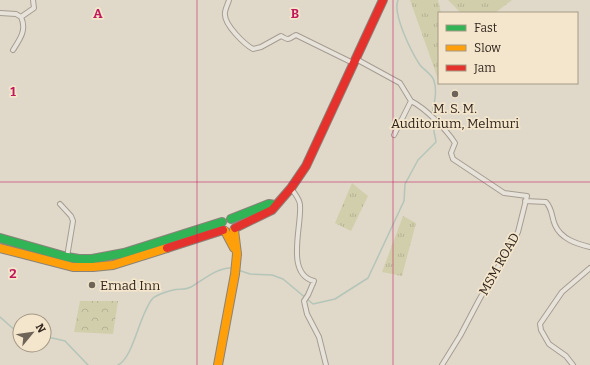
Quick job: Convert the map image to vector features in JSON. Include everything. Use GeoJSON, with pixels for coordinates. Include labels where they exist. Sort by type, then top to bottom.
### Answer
{"type":"FeatureCollection","features":[{"type":"Feature","properties":{"kind":"highway"},"geometry":{"type":"LineString","coordinates":[[0,238],[67,257],[79,259],[109,257],[223,228],[230,232],[272,210],[291,188],[306,166],[383,0]]}},
{"type":"Feature","properties":{"kind":"highway"},"geometry":{"type":"LineString","coordinates":[[237,254],[223,228],[226,218],[231,219],[269,204],[275,205]]}},
{"type":"Feature","properties":{"kind":"highway"},"geometry":{"type":"LineString","coordinates":[[218,365],[235,274],[237,254],[234,229],[235,223],[231,219]]}},
{"type":"Feature","properties":{"kind":"highway"},"geometry":{"type":"LineString","coordinates":[[0,248],[73,267],[101,267],[113,265],[223,228]]}},
{"type":"Feature","properties":{"kind":"street"},"geometry":{"type":"LineString","coordinates":[[21,17],[34,8],[33,0]]}},
{"type":"Feature","properties":{"kind":"street"},"geometry":{"type":"LineString","coordinates":[[229,0],[224,15],[226,22],[245,45],[253,49],[261,47],[281,36],[290,39],[296,35],[400,83],[411,101],[420,105],[455,143],[451,153],[453,159],[504,193],[527,196],[525,201],[546,202],[552,208],[556,227],[561,234],[571,241],[590,247]]}},
{"type":"Feature","properties":{"kind":"street"},"geometry":{"type":"LineString","coordinates":[[0,13],[16,14],[21,17],[24,27],[22,37],[13,50]]}},
{"type":"Feature","properties":{"kind":"street"},"geometry":{"type":"LineString","coordinates":[[394,135],[411,101]]}},
{"type":"Feature","properties":{"kind":"street"},"geometry":{"type":"LineString","coordinates":[[291,188],[300,203],[298,265],[303,275],[309,280],[314,281],[308,295],[304,300],[307,314],[319,336],[326,365]]}},
{"type":"Feature","properties":{"kind":"street","name":"MSM ROAD"},"geometry":{"type":"LineString","coordinates":[[442,365],[460,336],[518,232],[525,201]]}},
{"type":"Feature","properties":{"kind":"street"},"geometry":{"type":"LineString","coordinates":[[60,204],[72,219],[67,257]]}},
{"type":"Feature","properties":{"kind":"street"},"geometry":{"type":"LineString","coordinates":[[573,365],[566,356],[549,344],[541,330],[540,324],[562,292],[590,268]]}},
{"type":"Feature","properties":{"kind":"green space"},"geometry":{"type":"Polygon","coordinates":[[[410,0],[438,0],[441,12],[438,12],[438,79],[410,0]]]}},
{"type":"Feature","properties":{"kind":"green space"},"geometry":{"type":"Polygon","coordinates":[[[448,0],[512,0],[496,12],[460,12],[448,0]]]}},
{"type":"Feature","properties":{"kind":"green space"},"geometry":{"type":"Polygon","coordinates":[[[352,183],[368,196],[351,231],[335,223],[352,183]]]}},
{"type":"Feature","properties":{"kind":"green space"},"geometry":{"type":"Polygon","coordinates":[[[403,216],[416,223],[402,276],[382,272],[403,216]]]}},
{"type":"Feature","properties":{"kind":"green space"},"geometry":{"type":"Polygon","coordinates":[[[80,301],[118,301],[113,334],[74,332],[80,301]]]}},
{"type":"Feature","properties":{"kind":"waterway"},"geometry":{"type":"LineString","coordinates":[[238,270],[250,274],[272,275],[283,279],[313,304],[335,299],[368,278],[404,201],[405,184],[418,160],[436,142],[432,123],[435,94],[434,81],[420,65],[412,52],[400,24],[397,6],[398,0]]}},
{"type":"Feature","properties":{"kind":"waterway"},"geometry":{"type":"LineString","coordinates":[[118,365],[124,360],[128,353],[148,305],[153,298],[175,289],[189,288],[211,274],[227,268],[232,268]]}},
{"type":"Feature","properties":{"kind":"waterway"},"geometry":{"type":"LineString","coordinates":[[0,317],[12,328]]}},
{"type":"Feature","properties":{"kind":"waterway"},"geometry":{"type":"LineString","coordinates":[[52,338],[65,341],[88,365]]}},
{"type":"Feature","properties":{"kind":"traffic: fast"},"geometry":{"type":"LineString","coordinates":[[231,219],[269,204],[275,205]]}},
{"type":"Feature","properties":{"kind":"traffic: fast"},"geometry":{"type":"LineString","coordinates":[[0,238],[67,257],[92,259],[124,253],[222,222]]}},
{"type":"Feature","properties":{"kind":"traffic: slow"},"geometry":{"type":"LineString","coordinates":[[218,365],[235,274],[237,254],[234,230]]}},
{"type":"Feature","properties":{"kind":"traffic: slow"},"geometry":{"type":"LineString","coordinates":[[225,231],[234,248]]}},
{"type":"Feature","properties":{"kind":"traffic: slow"},"geometry":{"type":"LineString","coordinates":[[0,248],[73,267],[113,265],[167,248]]}},
{"type":"Feature","properties":{"kind":"traffic: jam"},"geometry":{"type":"LineString","coordinates":[[235,228],[272,210],[291,188],[306,166],[383,0]]}},
{"type":"Feature","properties":{"kind":"traffic: jam"},"geometry":{"type":"LineString","coordinates":[[167,248],[223,230]]}},
{"type":"Feature","properties":{"kind":"place","name":"M. S. M. Auditorium, Melmuri"},"geometry":{"type":"Point","coordinates":[455,94]}},
{"type":"Feature","properties":{"kind":"place","name":"Ernad Inn"},"geometry":{"type":"Point","coordinates":[92,285]}}]}
